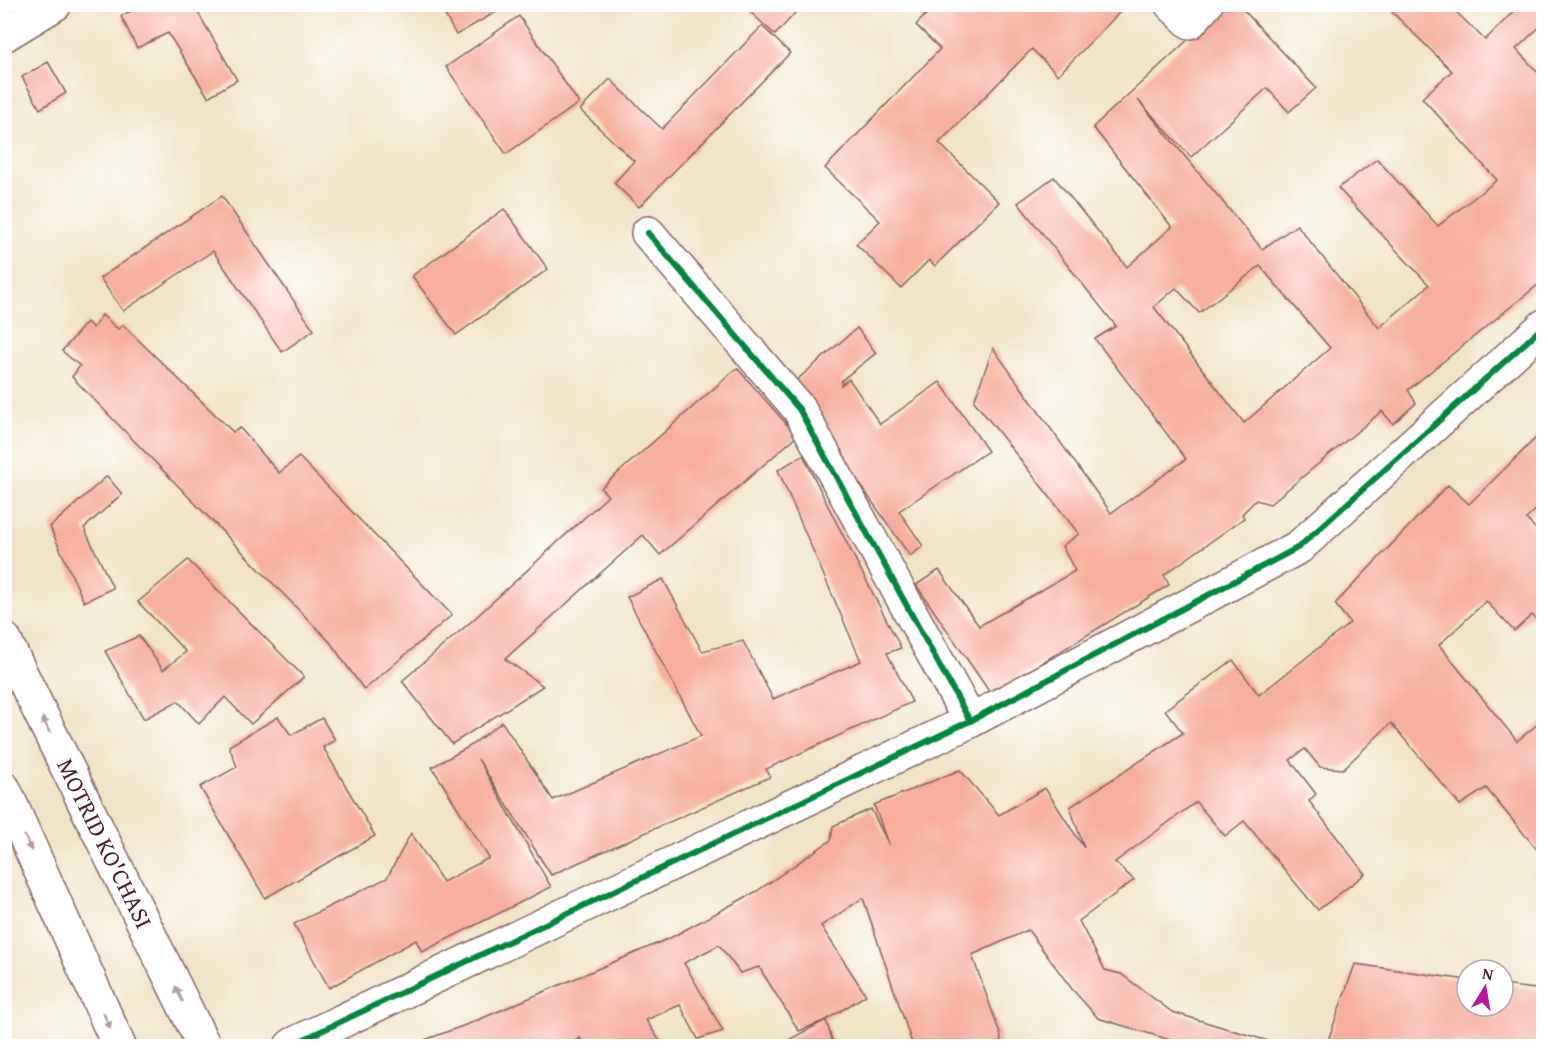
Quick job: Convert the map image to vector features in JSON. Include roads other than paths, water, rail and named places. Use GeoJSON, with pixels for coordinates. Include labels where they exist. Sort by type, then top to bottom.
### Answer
{"type":"FeatureCollection","features":[{"type":"Feature","properties":{"kind":"street"},"geometry":{"type":"LineString","coordinates":[[4,35],[55,4]]}},
{"type":"Feature","properties":{"kind":"street"},"geometry":{"type":"LineString","coordinates":[[1171,4],[1190,22],[1206,4]]}},
{"type":"Feature","properties":{"kind":"street"},"geometry":{"type":"LineString","coordinates":[[648,234],[799,409],[970,721]]}},
{"type":"Feature","properties":{"kind":"street"},"geometry":{"type":"LineString","coordinates":[[291,1047],[970,721],[1299,547],[1544,326]]}},
{"type":"Feature","properties":{"kind":"street","name":"MOTRID KO'CHASI"},"geometry":{"type":"LineString","coordinates":[[4,639],[204,1047]]}},
{"type":"Feature","properties":{"kind":"street"},"geometry":{"type":"LineString","coordinates":[[4,789],[119,1047]]}}]}
